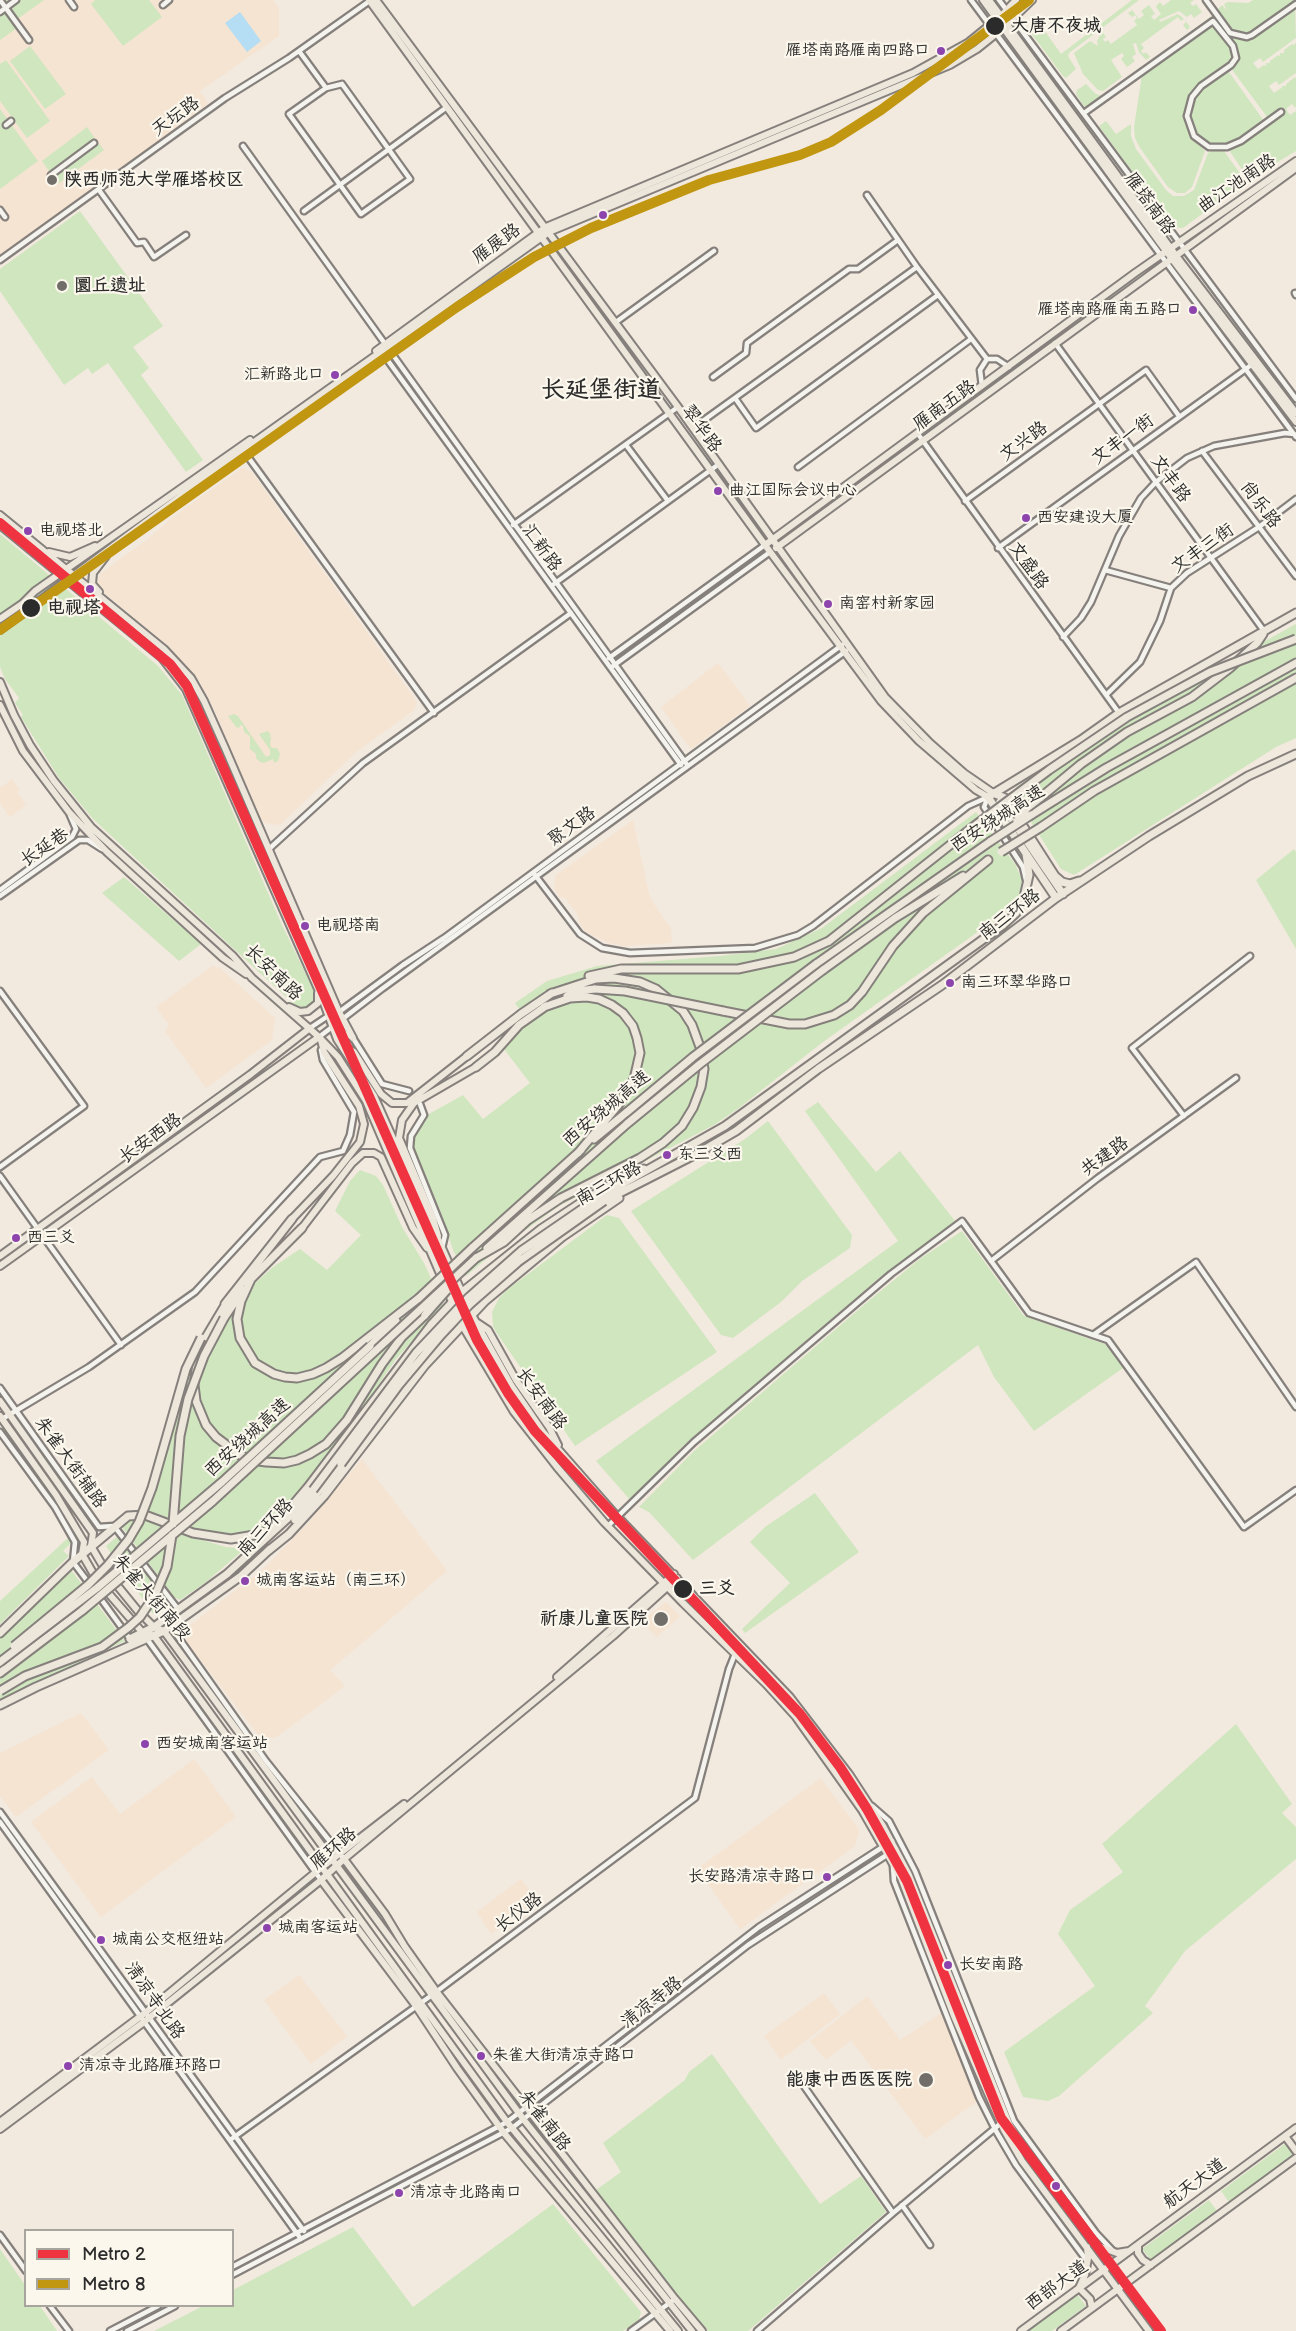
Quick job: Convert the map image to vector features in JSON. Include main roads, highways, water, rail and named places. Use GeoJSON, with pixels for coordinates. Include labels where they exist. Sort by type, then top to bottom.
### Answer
{"type":"FeatureCollection","features":[{"type":"Feature","properties":{"kind":"highway"},"geometry":{"type":"LineString","coordinates":[[990,795],[1081,740],[1119,713],[1296,613]]}},
{"type":"Feature","properties":{"kind":"highway"},"geometry":{"type":"LineString","coordinates":[[1012,827],[1028,808],[1107,745],[1192,697],[1230,668],[1257,643],[1264,631]]}},
{"type":"Feature","properties":{"kind":"highway"},"geometry":{"type":"LineString","coordinates":[[467,1056],[550,994],[598,973],[621,969],[738,969],[768,964],[808,951],[829,941],[969,830],[1049,770],[1127,717],[1210,672],[1296,639]]}},
{"type":"Feature","properties":{"kind":"highway","name":"西安绕城高速"},"geometry":{"type":"LineString","coordinates":[[0,1662],[96,1588],[222,1482],[321,1393],[419,1298],[578,1153],[693,1057],[785,986],[895,906],[1012,827],[1106,768],[1296,663]]}},
{"type":"Feature","properties":{"kind":"highway","name":"西安绕城高速"},"geometry":{"type":"LineString","coordinates":[[0,1673],[83,1610],[213,1501],[554,1187],[699,1064],[895,918],[1041,827],[1094,791],[1296,678]]}},
{"type":"Feature","properties":{"kind":"highway","name":"南三环路"},"geometry":{"type":"LineString","coordinates":[[129,1639],[164,1632],[241,1576],[268,1551],[341,1464],[399,1384],[441,1335],[471,1304],[518,1262],[602,1199],[644,1181],[736,1131],[818,1069],[942,985],[1060,896],[1149,836],[1248,776],[1296,754]]}},
{"type":"Feature","properties":{"kind":"highway"},"geometry":{"type":"LineString","coordinates":[[990,795],[1026,854],[1060,896]]}},
{"type":"Feature","properties":{"kind":"highway"},"geometry":{"type":"LineString","coordinates":[[990,795],[1005,798],[1055,876],[1062,882],[1070,884],[1087,878]]}},
{"type":"Feature","properties":{"kind":"highway"},"geometry":{"type":"LineString","coordinates":[[990,795],[1060,896]]}},
{"type":"Feature","properties":{"kind":"highway","name":"南三环路"},"geometry":{"type":"LineString","coordinates":[[0,1705],[148,1636],[154,1626],[227,1574],[287,1519],[313,1491],[417,1353],[469,1297],[522,1251],[602,1199],[725,1126],[1003,925],[1016,913],[1027,886],[1029,875],[1026,854]]}},
{"type":"Feature","properties":{"kind":"highway"},"geometry":{"type":"LineString","coordinates":[[476,1067],[495,1052],[519,1025],[544,1007],[576,991],[595,989],[625,991],[778,1023],[805,1024],[819,1021],[850,1005],[862,992],[893,946],[923,913],[988,860]]}},
{"type":"Feature","properties":{"kind":"highway"},"geometry":{"type":"LineString","coordinates":[[476,1258],[504,1242],[528,1220],[561,1198],[640,1158],[663,1143],[681,1126],[693,1108],[700,1087],[704,1069],[700,1047],[692,1025],[683,1011],[656,989],[640,982],[614,978],[596,979],[550,994]]}},
{"type":"Feature","properties":{"kind":"highway"},"geometry":{"type":"LineString","coordinates":[[544,1007],[570,998],[588,997],[612,1005],[623,1013],[633,1026],[640,1053],[634,1079],[627,1093],[578,1153]]}},
{"type":"Feature","properties":{"kind":"highway"},"geometry":{"type":"LineString","coordinates":[[266,1531],[308,1487],[424,1334],[461,1293],[541,1229],[588,1198],[633,1172],[656,1166]]}},
{"type":"Feature","properties":{"kind":"highway"},"geometry":{"type":"LineString","coordinates":[[268,1551],[289,1534],[324,1496],[388,1410],[462,1325],[473,1319],[511,1277],[644,1181]]}},
{"type":"Feature","properties":{"kind":"highway"},"geometry":{"type":"LineString","coordinates":[[0,1657],[88,1585],[129,1539],[139,1522],[152,1488],[186,1369],[201,1338],[292,1219]]}},
{"type":"Feature","properties":{"kind":"highway"},"geometry":{"type":"LineString","coordinates":[[0,1691],[25,1676],[102,1647],[140,1617],[156,1593],[167,1567],[171,1546],[180,1436],[197,1371],[224,1318],[252,1277],[302,1228]]}},
{"type":"Feature","properties":{"kind":"highway"},"geometry":{"type":"LineString","coordinates":[[227,1302],[199,1349],[194,1385],[200,1412],[216,1437],[251,1460],[284,1462],[297,1460],[310,1454],[326,1444],[339,1431],[402,1337],[438,1303],[460,1274]]}},
{"type":"Feature","properties":{"kind":"highway"},"geometry":{"type":"LineString","coordinates":[[252,1277],[241,1301],[237,1319],[240,1338],[255,1363],[274,1374],[297,1378],[313,1374],[342,1358],[419,1298]]}},
{"type":"Feature","properties":{"kind":"highway","name":"南三环路"},"geometry":{"type":"LineString","coordinates":[[0,1633],[82,1554],[128,1516],[141,1514],[192,1533],[215,1538],[246,1538],[266,1531],[287,1519]]}},
{"type":"Feature","properties":{"kind":"main road","name":"翠华路"},"geometry":{"type":"LineString","coordinates":[[370,0],[770,552],[885,697],[909,723],[990,795]]}},
{"type":"Feature","properties":{"kind":"main road","name":"翠华路"},"geometry":{"type":"LineString","coordinates":[[376,0],[678,407],[778,547],[845,647]]}},
{"type":"Feature","properties":{"kind":"main road","name":"雁塔南路"},"geometry":{"type":"LineString","coordinates":[[983,0],[999,18]]}},
{"type":"Feature","properties":{"kind":"main road","name":"雁塔南路"},"geometry":{"type":"LineString","coordinates":[[989,0],[1005,27],[1082,138],[1166,252],[1296,413]]}},
{"type":"Feature","properties":{"kind":"main road","name":"雁展路"},"geometry":{"type":"LineString","coordinates":[[0,630],[243,450],[548,230],[895,82],[959,48],[999,18],[1016,0]]}},
{"type":"Feature","properties":{"kind":"main road","name":"雁展路"},"geometry":{"type":"LineString","coordinates":[[548,230],[938,71],[963,58],[996,34],[1032,0]]}},
{"type":"Feature","properties":{"kind":"main road","name":"曲江池南路"},"geometry":{"type":"LineString","coordinates":[[1166,252],[1296,161]]}},
{"type":"Feature","properties":{"kind":"main road","name":"雁南五路"},"geometry":{"type":"LineString","coordinates":[[770,552],[1296,168]]}},
{"type":"Feature","properties":{"kind":"main road","name":"雁南五路"},"geometry":{"type":"LineString","coordinates":[[765,545],[1166,252]]}},
{"type":"Feature","properties":{"kind":"main road","name":"雁展路"},"geometry":{"type":"LineString","coordinates":[[0,619],[59,574],[384,348]]}},
{"type":"Feature","properties":{"kind":"main road","name":"雁塔南路"},"geometry":{"type":"LineString","coordinates":[[1254,363],[1296,422]]}},
{"type":"Feature","properties":{"kind":"main road"},"geometry":{"type":"LineString","coordinates":[[0,515],[172,656],[191,678],[204,701],[340,1015],[353,1038]]}},
{"type":"Feature","properties":{"kind":"main road","name":"长安南路"},"geometry":{"type":"LineString","coordinates":[[0,525],[162,658],[186,689],[291,927],[332,1027],[340,1044],[374,1096],[473,1319],[511,1385],[543,1431],[614,1513],[619,1515],[802,1711],[870,1805],[892,1841],[923,1908],[1010,2126],[1030,2157],[1160,2331]]}},
{"type":"Feature","properties":{"kind":"main road"},"geometry":{"type":"LineString","coordinates":[[37,546],[55,555],[70,557],[112,538]]}},
{"type":"Feature","properties":{"kind":"main road"},"geometry":{"type":"LineString","coordinates":[[109,603],[93,586],[93,573],[120,541]]}},
{"type":"Feature","properties":{"kind":"main road","name":"长安南路"},"geometry":{"type":"LineString","coordinates":[[0,682],[30,745],[91,827],[233,956],[252,978],[320,1037],[338,1057],[366,1101],[462,1325],[514,1412],[557,1467],[608,1526],[766,1684],[806,1730],[862,1810],[888,1854],[907,1894],[998,2126],[1149,2331]]}},
{"type":"Feature","properties":{"kind":"main road"},"geometry":{"type":"LineString","coordinates":[[0,705],[23,751],[69,812],[107,852],[224,958],[252,978]]}},
{"type":"Feature","properties":{"kind":"main road"},"geometry":{"type":"LineString","coordinates":[[291,902],[291,927]]}},
{"type":"Feature","properties":{"kind":"main road"},"geometry":{"type":"LineString","coordinates":[[280,1002],[300,1012],[308,1011],[319,1000],[316,985]]}},
{"type":"Feature","properties":{"kind":"main road","name":"长安西路"},"geometry":{"type":"LineString","coordinates":[[0,1266],[39,1233],[310,1029]]}},
{"type":"Feature","properties":{"kind":"main road"},"geometry":{"type":"LineString","coordinates":[[292,1219],[333,1176],[360,1142],[364,1124],[359,1106],[324,1052],[320,1037]]}},
{"type":"Feature","properties":{"kind":"main road","name":"长安西路"},"geometry":{"type":"LineString","coordinates":[[0,1256],[39,1233],[320,1037]]}},
{"type":"Feature","properties":{"kind":"main road"},"geometry":{"type":"LineString","coordinates":[[340,1044],[354,1052],[381,1094],[392,1102],[407,1103],[467,1056]]}},
{"type":"Feature","properties":{"kind":"main road"},"geometry":{"type":"LineString","coordinates":[[441,1251],[433,1218],[399,1138],[402,1120],[414,1104],[476,1067]]}},
{"type":"Feature","properties":{"kind":"main road"},"geometry":{"type":"LineString","coordinates":[[302,1228],[352,1163],[363,1153],[374,1153],[381,1157],[413,1228],[434,1256]]}},
{"type":"Feature","properties":{"kind":"main road","name":"朱雀大街南段"},"geometry":{"type":"LineString","coordinates":[[0,1401],[13,1412],[93,1533],[91,1546],[120,1589],[154,1626],[164,1632],[335,1863]]}},
{"type":"Feature","properties":{"kind":"main road","name":"朱雀大街南段"},"geometry":{"type":"LineString","coordinates":[[1,1417],[56,1495],[84,1542],[82,1554],[110,1597],[148,1636],[322,1867]]}},
{"type":"Feature","properties":{"kind":"main road","name":"雁环路"},"geometry":{"type":"LineString","coordinates":[[0,2129],[321,1880],[342,1857],[482,1742],[676,1576]]}},
{"type":"Feature","properties":{"kind":"main road"},"geometry":{"type":"LineString","coordinates":[[342,1857],[385,1914],[434,1993],[526,2108],[672,2301],[702,2331]]}},
{"type":"Feature","properties":{"kind":"main road","name":"雁环路"},"geometry":{"type":"LineString","coordinates":[[0,2122],[145,2017],[322,1867],[335,1863]]}},
{"type":"Feature","properties":{"kind":"main road","name":"朱雀南路"},"geometry":{"type":"LineString","coordinates":[[335,1863],[434,1993],[524,2120],[672,2301],[692,2331]]}},
{"type":"Feature","properties":{"kind":"main road","name":"朱雀南路"},"geometry":{"type":"LineString","coordinates":[[322,1867],[419,2004],[507,2122],[658,2312],[678,2331]]}},
{"type":"Feature","properties":{"kind":"main road"},"geometry":{"type":"LineString","coordinates":[[321,1880],[419,2004],[457,2068],[504,2133],[658,2312],[670,2331]]}},
{"type":"Feature","properties":{"kind":"main road","name":"航天大道"},"geometry":{"type":"LineString","coordinates":[[1111,2265],[1296,2128]]}},
{"type":"Feature","properties":{"kind":"main road"},"geometry":{"type":"LineString","coordinates":[[1285,2136],[1296,2151]]}},
{"type":"Feature","properties":{"kind":"main road"},"geometry":{"type":"LineString","coordinates":[[1061,2331],[1296,2157]]}},
{"type":"Feature","properties":{"kind":"main road"},"geometry":{"type":"LineString","coordinates":[[1096,2244],[1114,2252],[1129,2251]]}},
{"type":"Feature","properties":{"kind":"main road"},"geometry":{"type":"LineString","coordinates":[[1138,2245],[1138,2253],[1151,2265]]}},
{"type":"Feature","properties":{"kind":"main road"},"geometry":{"type":"LineString","coordinates":[[1086,2246],[1085,2275],[1079,2288],[1090,2299],[1092,2308]]}},
{"type":"Feature","properties":{"kind":"main road","name":"西部大道"},"geometry":{"type":"LineString","coordinates":[[1021,2331],[1111,2265]]}},
{"type":"Feature","properties":{"kind":"water"},"geometry":{"type":"Polygon","coordinates":[[[240,12],[261,41],[247,52],[225,23],[240,12]]]}},
{"type":"Feature","properties":{"kind":"metro line","name":"8"},"geometry":{"type":"LineString","coordinates":[[0,630],[457,307],[534,257],[591,228],[709,180],[800,155],[831,142],[881,110],[1029,0]]}},
{"type":"Feature","properties":{"kind":"metro line","name":"2"},"geometry":{"type":"LineString","coordinates":[[0,523],[170,664],[187,686],[477,1340],[508,1393],[535,1431],[800,1714],[840,1767],[867,1809],[907,1881],[1001,2118],[1161,2331]]}},
{"type":"Feature","properties":{"kind":"place","name":"大唐不夜城"},"geometry":{"type":"Point","coordinates":[995,26]}},
{"type":"Feature","properties":{"kind":"place","name":"雁塔南路雁南四路口"},"geometry":{"type":"Point","coordinates":[941,51]}},
{"type":"Feature","properties":{"kind":"place","name":"陕西师范大学雁塔校区"},"geometry":{"type":"Point","coordinates":[52,180]}},
{"type":"Feature","properties":{"kind":"place","name":"圜丘遗址"},"geometry":{"type":"Point","coordinates":[62,286]}},
{"type":"Feature","properties":{"kind":"place","name":"雁塔南路雁南五路口"},"geometry":{"type":"Point","coordinates":[1193,310]}},
{"type":"Feature","properties":{"kind":"place","name":"汇新路北口"},"geometry":{"type":"Point","coordinates":[335,375]}},
{"type":"Feature","properties":{"kind":"place","name":"曲江国际会议中心"},"geometry":{"type":"Point","coordinates":[718,491]}},
{"type":"Feature","properties":{"kind":"place","name":"西安建设大厦"},"geometry":{"type":"Point","coordinates":[1026,518]}},
{"type":"Feature","properties":{"kind":"place","name":"电视塔北"},"geometry":{"type":"Point","coordinates":[28,531]}},
{"type":"Feature","properties":{"kind":"place","name":"南窑村新家园"},"geometry":{"type":"Point","coordinates":[828,604]}},
{"type":"Feature","properties":{"kind":"place","name":"电视塔"},"geometry":{"type":"Point","coordinates":[31,608]}},
{"type":"Feature","properties":{"kind":"place","name":"电视塔南"},"geometry":{"type":"Point","coordinates":[305,926]}},
{"type":"Feature","properties":{"kind":"place","name":"南三环翠华路口"},"geometry":{"type":"Point","coordinates":[950,983]}},
{"type":"Feature","properties":{"kind":"place","name":"东三爻西"},"geometry":{"type":"Point","coordinates":[667,1155]}},
{"type":"Feature","properties":{"kind":"place","name":"西三爻"},"geometry":{"type":"Point","coordinates":[16,1238]}},
{"type":"Feature","properties":{"kind":"place","name":"城南客运站（南三环）"},"geometry":{"type":"Point","coordinates":[245,1581]}},
{"type":"Feature","properties":{"kind":"place","name":"三爻"},"geometry":{"type":"Point","coordinates":[683,1589]}},
{"type":"Feature","properties":{"kind":"place","name":"祈康儿童医院"},"geometry":{"type":"Point","coordinates":[661,1619]}},
{"type":"Feature","properties":{"kind":"place","name":"西安城南客运站"},"geometry":{"type":"Point","coordinates":[145,1744]}},
{"type":"Feature","properties":{"kind":"place","name":"长安路清凉寺路口"},"geometry":{"type":"Point","coordinates":[827,1877]}},
{"type":"Feature","properties":{"kind":"place","name":"城南客运站"},"geometry":{"type":"Point","coordinates":[267,1928]}},
{"type":"Feature","properties":{"kind":"place","name":"城南公交枢纽站"},"geometry":{"type":"Point","coordinates":[101,1940]}},
{"type":"Feature","properties":{"kind":"place","name":"长安南路"},"geometry":{"type":"Point","coordinates":[948,1965]}},
{"type":"Feature","properties":{"kind":"place","name":"朱雀大街清凉寺路口"},"geometry":{"type":"Point","coordinates":[481,2056]}},
{"type":"Feature","properties":{"kind":"place","name":"清凉寺北路雁环路口"},"geometry":{"type":"Point","coordinates":[68,2066]}},
{"type":"Feature","properties":{"kind":"place","name":"能康中西医医院"},"geometry":{"type":"Point","coordinates":[926,2080]}},
{"type":"Feature","properties":{"kind":"place","name":"清凉寺北路南口"},"geometry":{"type":"Point","coordinates":[399,2193]}},
{"type":"Feature","properties":{"kind":"district","name":"长延堡街道"},"geometry":{"type":"Point","coordinates":[601,391]}}]}
